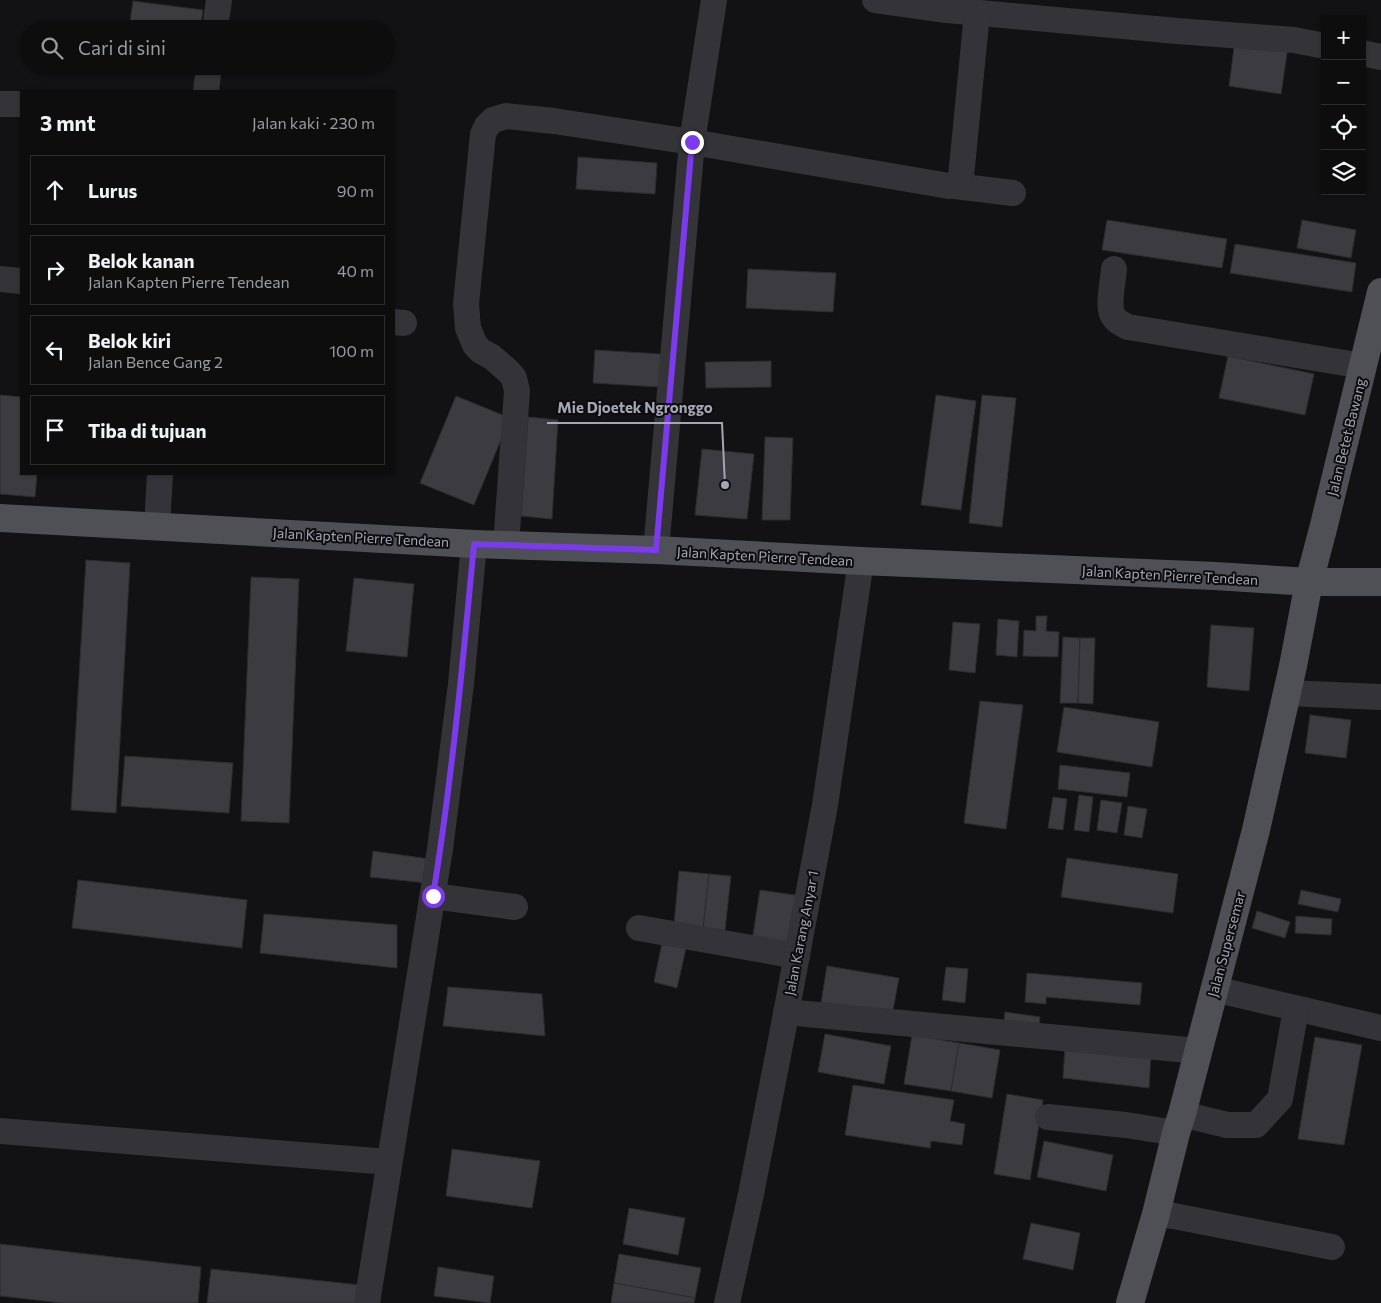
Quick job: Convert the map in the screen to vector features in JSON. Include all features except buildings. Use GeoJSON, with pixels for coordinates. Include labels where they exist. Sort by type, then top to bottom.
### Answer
{"type":"FeatureCollection","features":[{"type":"Feature","properties":{"kind":"main road","name":"Jalan Betet Bawang"},"geometry":{"type":"LineString","coordinates":[[1308,582],[1323,529],[1381,292]]}},
{"type":"Feature","properties":{"kind":"main road","name":"Jalan Kapten Pierre Tendean"},"geometry":{"type":"LineString","coordinates":[[0,518],[474,544],[656,550],[1308,582],[1381,582]]}},
{"type":"Feature","properties":{"kind":"main road","name":"Jalan Supersemar"},"geometry":{"type":"LineString","coordinates":[[1130,1303],[1156,1214],[1256,830],[1293,666],[1308,582]]}},
{"type":"Feature","properties":{"kind":"street"},"geometry":{"type":"LineString","coordinates":[[216,20],[219,0]]}},
{"type":"Feature","properties":{"kind":"street"},"geometry":{"type":"LineString","coordinates":[[656,550],[692,142],[714,0]]}},
{"type":"Feature","properties":{"kind":"street"},"geometry":{"type":"LineString","coordinates":[[875,0],[977,13],[1284,39],[1321,45]]}},
{"type":"Feature","properties":{"kind":"street"},"geometry":{"type":"LineString","coordinates":[[955,186],[962,177],[977,13]]}},
{"type":"Feature","properties":{"kind":"street"},"geometry":{"type":"LineString","coordinates":[[1366,54],[1381,57]]}},
{"type":"Feature","properties":{"kind":"street"},"geometry":{"type":"LineString","coordinates":[[206,90],[209,75]]}},
{"type":"Feature","properties":{"kind":"street"},"geometry":{"type":"LineString","coordinates":[[0,104],[20,104]]}},
{"type":"Feature","properties":{"kind":"street"},"geometry":{"type":"LineString","coordinates":[[506,545],[517,391],[514,378],[508,371],[475,345],[468,328],[466,304],[483,134],[493,120],[506,116],[554,121],[692,142],[949,186],[1013,193]]}},
{"type":"Feature","properties":{"kind":"street"},"geometry":{"type":"LineString","coordinates":[[1114,269],[1112,315],[1118,322],[1128,327],[1363,366]]}},
{"type":"Feature","properties":{"kind":"street"},"geometry":{"type":"LineString","coordinates":[[0,279],[20,281]]}},
{"type":"Feature","properties":{"kind":"street"},"geometry":{"type":"LineString","coordinates":[[157,526],[160,475]]}},
{"type":"Feature","properties":{"kind":"street"},"geometry":{"type":"LineString","coordinates":[[368,1303],[440,849],[461,684],[474,544]]}},
{"type":"Feature","properties":{"kind":"street","name":"Jalan Karang Anyar 1"},"geometry":{"type":"LineString","coordinates":[[727,1303],[751,1194],[826,805],[861,561]]}},
{"type":"Feature","properties":{"kind":"street"},"geometry":{"type":"LineString","coordinates":[[1287,693],[1381,697]]}},
{"type":"Feature","properties":{"kind":"street"},"geometry":{"type":"LineString","coordinates":[[433,896],[515,907]]}},
{"type":"Feature","properties":{"kind":"street"},"geometry":{"type":"LineString","coordinates":[[639,928],[797,956]]}},
{"type":"Feature","properties":{"kind":"street"},"geometry":{"type":"LineString","coordinates":[[1214,988],[1381,1028]]}},
{"type":"Feature","properties":{"kind":"street"},"geometry":{"type":"LineString","coordinates":[[1048,1117],[1126,1125],[1256,1125],[1280,1098],[1296,1009]]}},
{"type":"Feature","properties":{"kind":"street"},"geometry":{"type":"LineString","coordinates":[[786,1012],[1199,1051]]}},
{"type":"Feature","properties":{"kind":"street"},"geometry":{"type":"LineString","coordinates":[[0,1132],[389,1162]]}},
{"type":"Feature","properties":{"kind":"street"},"geometry":{"type":"LineString","coordinates":[[1156,1214],[1332,1247]]}},
{"type":"Feature","properties":{"kind":"place","name":"Mie Djoetek Ngronggo"},"geometry":{"type":"Point","coordinates":[725,485]}},
{"type":"Feature","properties":{"kind":"route"},"geometry":{"type":"LineString","coordinates":[[433,896],[461,684],[474,544],[656,550],[692,142]]}}]}
